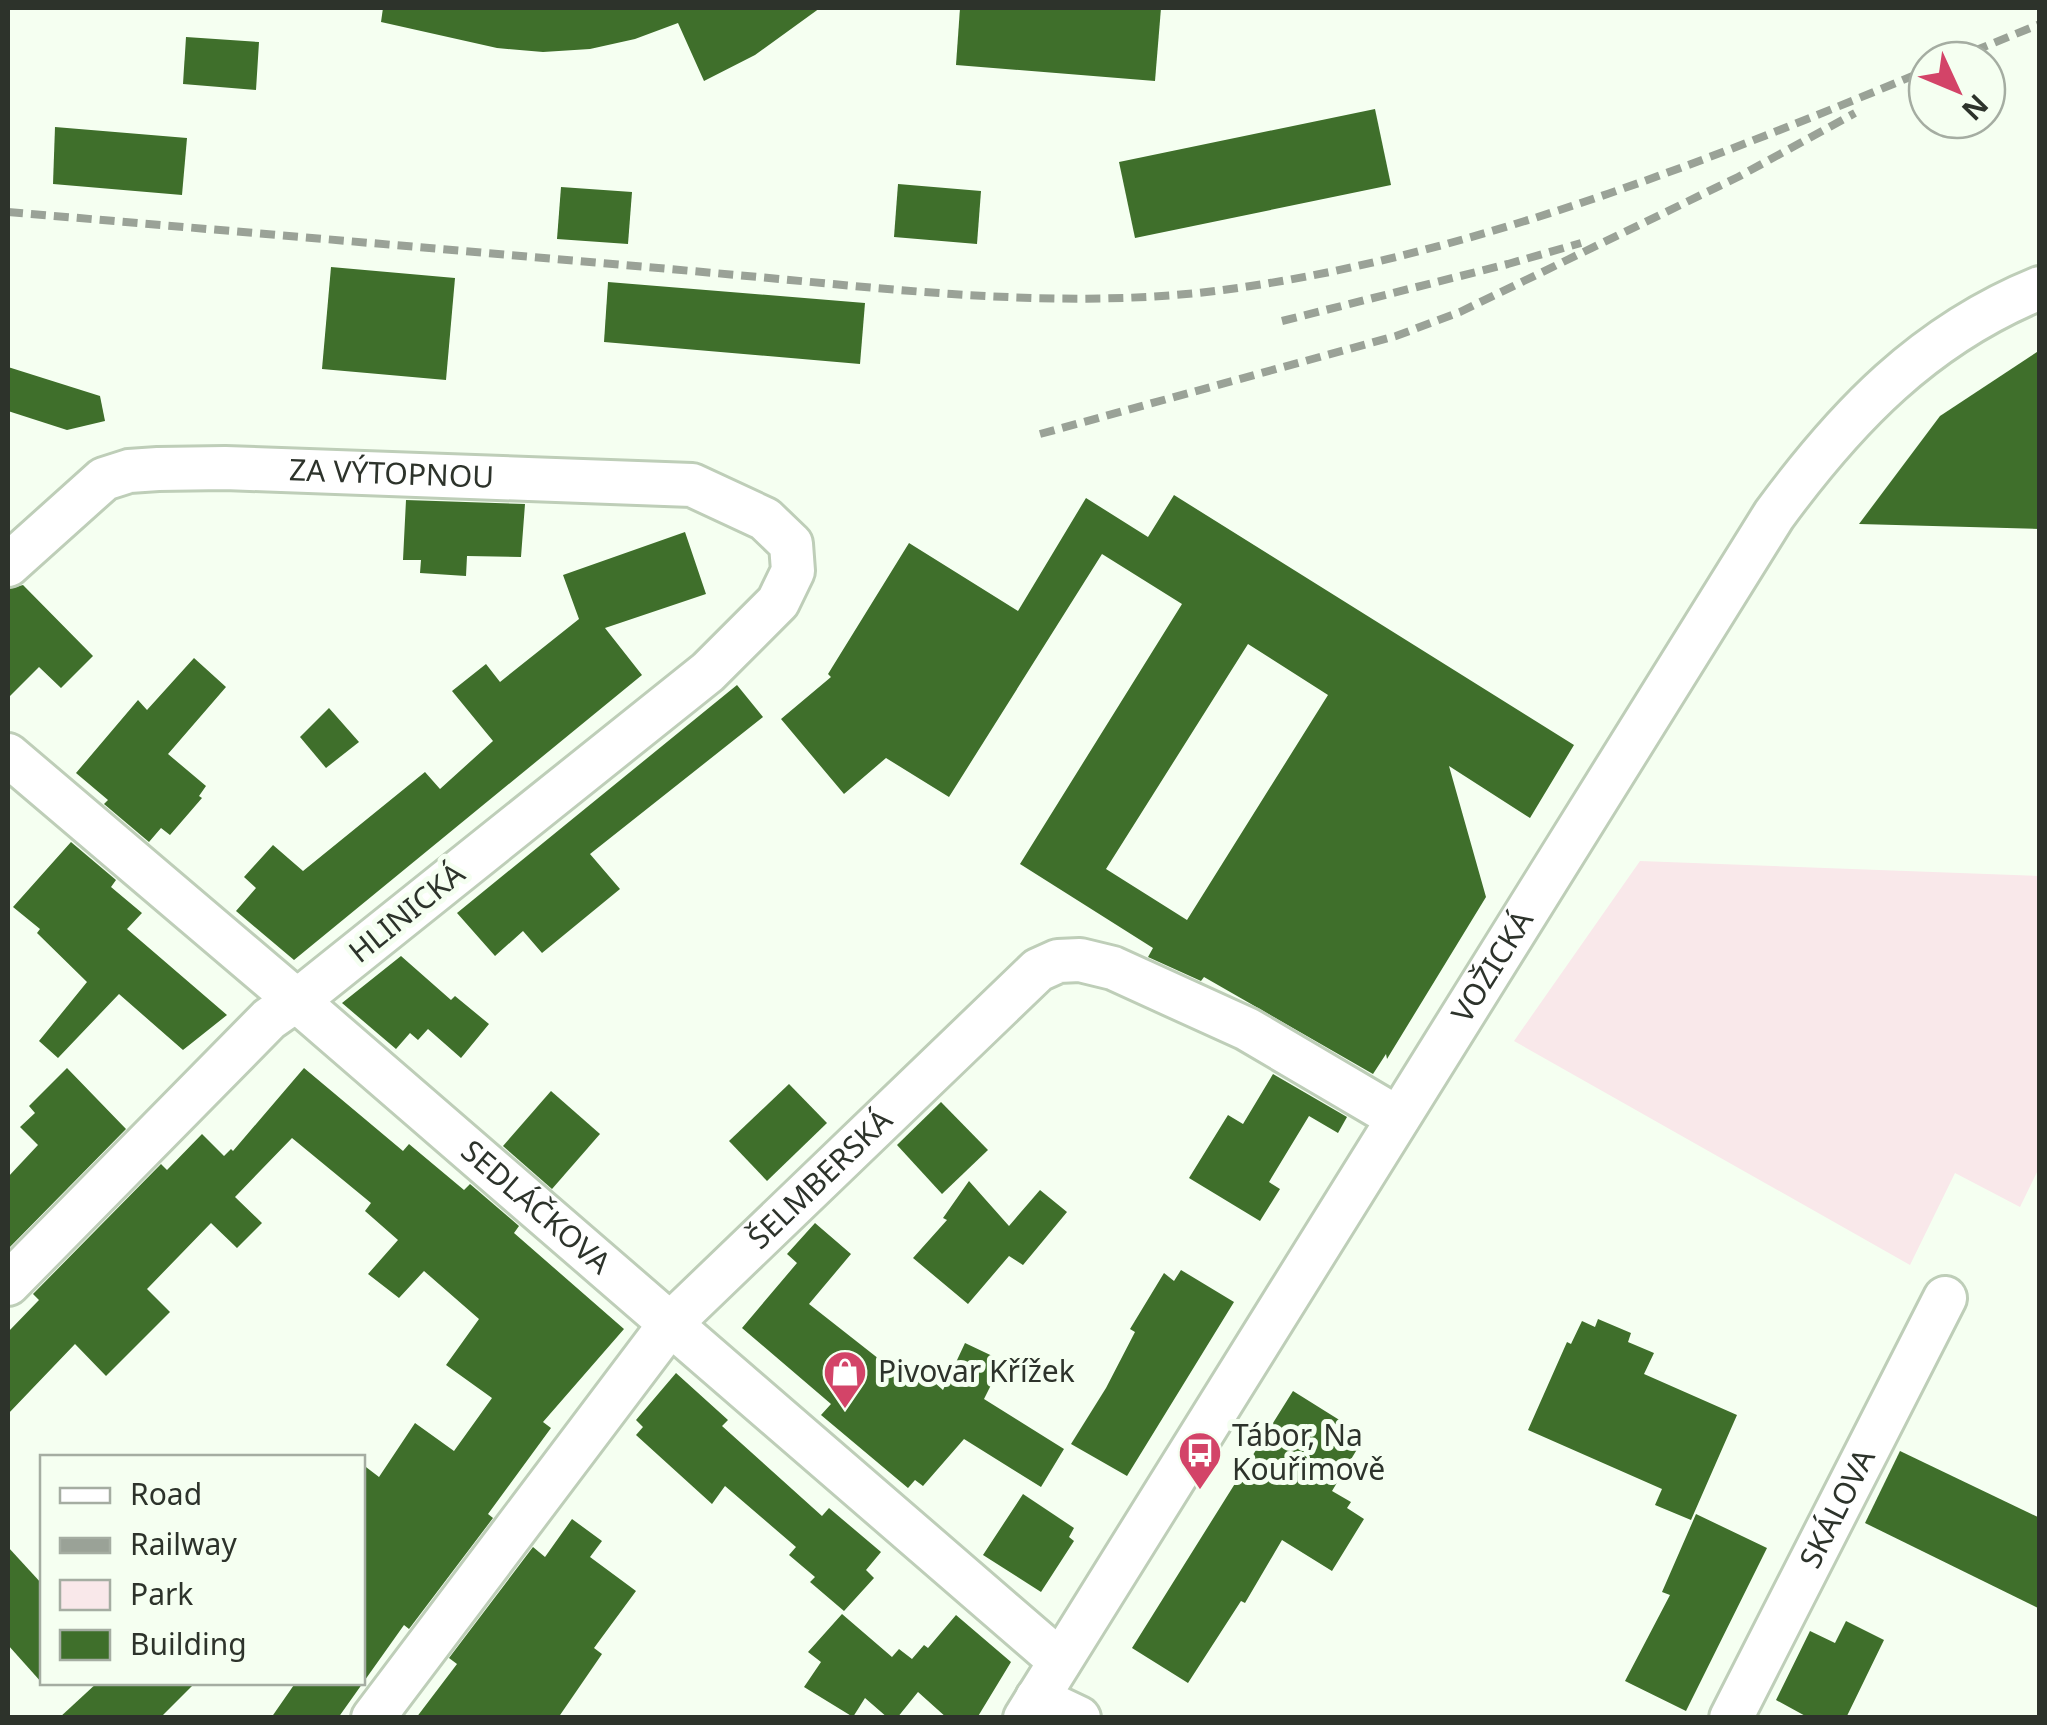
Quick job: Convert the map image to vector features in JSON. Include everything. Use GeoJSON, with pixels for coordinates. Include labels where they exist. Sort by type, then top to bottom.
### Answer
{"type":"FeatureCollection","features":[{"type":"Feature","properties":{"kind":"street","name":"VOŽICKÁ"},"geometry":{"type":"LineString","coordinates":[[1031,1708],[1754,548],[1810,466],[1890,380],[1978,318],[2040,288]]}},
{"type":"Feature","properties":{"kind":"street","name":"ZA VÝTOPNOU"},"geometry":{"type":"LineString","coordinates":[[8,566],[104,479],[129,471],[158,469],[225,468],[692,485],[765,519],[791,544]]}},
{"type":"Feature","properties":{"kind":"street","name":"HLINICKÁ"},"geometry":{"type":"LineString","coordinates":[[8,1284],[269,1018],[708,672],[778,602],[793,571],[791,544]]}},
{"type":"Feature","properties":{"kind":"street","name":"SEDLÁČKOVA"},"geometry":{"type":"LineString","coordinates":[[8,756],[1060,1661]]}},
{"type":"Feature","properties":{"kind":"street","name":"ŠELMBERSKÁ"},"geometry":{"type":"LineString","coordinates":[[373,1718],[670,1324],[1038,970],[1058,961],[1080,960],[1149,983],[1248,1029],[1398,1118]]}},
{"type":"Feature","properties":{"kind":"street","name":"SKÁLOVA"},"geometry":{"type":"LineString","coordinates":[[1731,1718],[1945,1298]]}},
{"type":"Feature","properties":{"kind":"street"},"geometry":{"type":"LineString","coordinates":[[1031,1708],[1079,1718]]}},
{"type":"Feature","properties":{"kind":"green space"},"geometry":{"type":"Polygon","coordinates":[[[1640,861],[2039,876],[2039,1168],[2020,1207],[1955,1173],[1910,1265],[1514,1041],[1640,861]]]}},
{"type":"Feature","properties":{"kind":"building"},"geometry":{"type":"Polygon","coordinates":[[[383,8],[820,8],[755,55],[704,81],[678,23],[635,39],[590,49],[543,52],[497,48],[381,22],[383,8]]]}},
{"type":"Feature","properties":{"kind":"building"},"geometry":{"type":"Polygon","coordinates":[[[960,8],[1161,8],[1155,81],[956,65],[960,8]]]}},
{"type":"Feature","properties":{"kind":"building"},"geometry":{"type":"Polygon","coordinates":[[[186,37],[259,42],[256,90],[183,84],[186,37]]]}},
{"type":"Feature","properties":{"kind":"building"},"geometry":{"type":"Polygon","coordinates":[[[1375,109],[1391,185],[1135,238],[1119,162],[1375,109]]]}},
{"type":"Feature","properties":{"kind":"building"},"geometry":{"type":"Polygon","coordinates":[[[55,127],[187,138],[182,195],[53,184],[55,127]]]}},
{"type":"Feature","properties":{"kind":"building"},"geometry":{"type":"Polygon","coordinates":[[[898,184],[981,191],[977,244],[894,237],[898,184]]]}},
{"type":"Feature","properties":{"kind":"building"},"geometry":{"type":"Polygon","coordinates":[[[561,187],[632,192],[628,244],[557,239],[561,187]]]}},
{"type":"Feature","properties":{"kind":"building"},"geometry":{"type":"Polygon","coordinates":[[[331,267],[455,278],[446,380],[322,369],[331,267]]]}},
{"type":"Feature","properties":{"kind":"building"},"geometry":{"type":"Polygon","coordinates":[[[608,282],[865,303],[860,364],[604,342],[608,282]]]}},
{"type":"Feature","properties":{"kind":"building"},"geometry":{"type":"Polygon","coordinates":[[[2040,350],[2040,529],[1859,524],[1940,416],[2040,350]]]}},
{"type":"Feature","properties":{"kind":"building"},"geometry":{"type":"Polygon","coordinates":[[[8,367],[100,396],[105,421],[67,430],[8,411],[8,367]]]}},
{"type":"Feature","properties":{"kind":"building"},"geometry":{"type":"Polygon","coordinates":[[[1174,495],[1574,745],[1530,818],[1449,766],[1486,897],[1387,1059],[1386,1054],[1373,1074],[1204,977],[1201,981],[1148,957],[1153,948],[1020,864],[1182,604],[1102,554],[949,797],[886,758],[844,794],[781,719],[831,677],[828,674],[909,543],[1018,611],[1086,498],[1148,537],[1174,495]],[[1248,644],[1106,869],[1187,920],[1328,695],[1248,644]]]}},
{"type":"Feature","properties":{"kind":"building"},"geometry":{"type":"Polygon","coordinates":[[[406,500],[525,504],[521,557],[467,556],[466,576],[420,573],[421,560],[403,560],[406,500]]]}},
{"type":"Feature","properties":{"kind":"building"},"geometry":{"type":"Polygon","coordinates":[[[685,532],[706,594],[605,628],[642,675],[294,960],[236,911],[256,888],[244,877],[273,845],[303,871],[425,772],[440,789],[493,741],[452,691],[486,664],[500,682],[579,619],[563,575],[685,532]]]}},
{"type":"Feature","properties":{"kind":"building"},"geometry":{"type":"Polygon","coordinates":[[[23,585],[93,656],[61,688],[39,667],[8,698],[8,589],[23,585]]]}},
{"type":"Feature","properties":{"kind":"building"},"geometry":{"type":"Polygon","coordinates":[[[194,658],[226,687],[168,754],[206,786],[199,796],[202,798],[170,835],[161,828],[149,842],[104,804],[108,800],[76,773],[138,700],[147,710],[194,658]]]}},
{"type":"Feature","properties":{"kind":"building"},"geometry":{"type":"Polygon","coordinates":[[[737,685],[763,717],[590,854],[620,889],[542,953],[523,931],[495,956],[457,913],[737,685]]]}},
{"type":"Feature","properties":{"kind":"building"},"geometry":{"type":"Polygon","coordinates":[[[329,708],[359,742],[326,768],[300,737],[329,708]]]}},
{"type":"Feature","properties":{"kind":"building"},"geometry":{"type":"Polygon","coordinates":[[[71,842],[116,880],[111,887],[142,913],[127,929],[227,1015],[183,1050],[119,994],[58,1058],[39,1041],[87,982],[37,933],[40,929],[13,907],[71,842]]]}},
{"type":"Feature","properties":{"kind":"building"},"geometry":{"type":"Polygon","coordinates":[[[401,956],[451,1000],[455,996],[489,1024],[461,1058],[428,1029],[418,1040],[410,1033],[396,1049],[342,1003],[401,956]]]}},
{"type":"Feature","properties":{"kind":"building"},"geometry":{"type":"Polygon","coordinates":[[[67,1068],[126,1129],[8,1249],[8,1177],[38,1145],[20,1127],[35,1113],[29,1106],[67,1068]]]}},
{"type":"Feature","properties":{"kind":"building"},"geometry":{"type":"Polygon","coordinates":[[[304,1068],[403,1151],[409,1144],[464,1190],[470,1184],[519,1226],[514,1233],[624,1329],[543,1422],[551,1428],[488,1514],[493,1518],[409,1629],[404,1625],[365,1680],[365,1466],[379,1477],[415,1423],[454,1451],[492,1398],[446,1365],[479,1319],[424,1271],[399,1298],[368,1274],[398,1240],[365,1211],[371,1203],[292,1138],[235,1197],[262,1223],[237,1248],[211,1223],[147,1289],[170,1312],[106,1376],[75,1344],[8,1414],[8,1332],[39,1300],[33,1294],[161,1164],[167,1170],[202,1134],[224,1156],[233,1151],[304,1068]]]}},
{"type":"Feature","properties":{"kind":"building"},"geometry":{"type":"Polygon","coordinates":[[[1273,1074],[1347,1117],[1338,1133],[1309,1116],[1269,1182],[1280,1189],[1260,1221],[1189,1178],[1228,1115],[1243,1124],[1273,1074]]]}},
{"type":"Feature","properties":{"kind":"building"},"geometry":{"type":"Polygon","coordinates":[[[789,1084],[827,1123],[767,1181],[729,1141],[789,1084]]]}},
{"type":"Feature","properties":{"kind":"building"},"geometry":{"type":"Polygon","coordinates":[[[551,1091],[600,1134],[552,1189],[503,1146],[551,1091]]]}},
{"type":"Feature","properties":{"kind":"building"},"geometry":{"type":"Polygon","coordinates":[[[941,1102],[988,1150],[942,1194],[897,1145],[941,1102]]]}},
{"type":"Feature","properties":{"kind":"building"},"geometry":{"type":"Polygon","coordinates":[[[969,1181],[1009,1226],[1040,1190],[1067,1212],[1023,1265],[1009,1256],[968,1304],[913,1258],[947,1220],[943,1218],[969,1181]]]}},
{"type":"Feature","properties":{"kind":"building"},"geometry":{"type":"Polygon","coordinates":[[[815,1223],[851,1254],[809,1304],[907,1381],[918,1368],[943,1390],[965,1343],[1003,1361],[984,1399],[1064,1449],[1041,1487],[964,1439],[923,1486],[915,1480],[908,1488],[821,1415],[831,1404],[742,1328],[797,1263],[787,1254],[815,1223]]]}},
{"type":"Feature","properties":{"kind":"building"},"geometry":{"type":"Polygon","coordinates":[[[1181,1270],[1234,1302],[1127,1476],[1071,1444],[1106,1388],[1135,1332],[1130,1329],[1164,1273],[1174,1281],[1181,1270]]]}},
{"type":"Feature","properties":{"kind":"building"},"geometry":{"type":"Polygon","coordinates":[[[1598,1319],[1631,1333],[1628,1342],[1654,1353],[1644,1374],[1737,1415],[1691,1520],[1655,1505],[1662,1489],[1528,1430],[1567,1342],[1571,1344],[1582,1321],[1595,1327],[1598,1319]]]}},
{"type":"Feature","properties":{"kind":"building"},"geometry":{"type":"Polygon","coordinates":[[[676,1373],[728,1420],[722,1426],[822,1516],[829,1508],[881,1552],[866,1570],[874,1578],[844,1611],[810,1582],[815,1577],[789,1555],[796,1547],[725,1486],[712,1504],[636,1435],[643,1427],[636,1420],[676,1373]]]}},
{"type":"Feature","properties":{"kind":"building"},"geometry":{"type":"Polygon","coordinates":[[[1293,1391],[1365,1436],[1332,1491],[1351,1502],[1347,1508],[1364,1519],[1332,1571],[1282,1540],[1245,1603],[1241,1601],[1188,1683],[1132,1648],[1293,1391]]]}},
{"type":"Feature","properties":{"kind":"building"},"geometry":{"type":"Polygon","coordinates":[[[1900,1451],[2040,1518],[2040,1609],[1865,1523],[1900,1451]]]}},
{"type":"Feature","properties":{"kind":"building"},"geometry":{"type":"Polygon","coordinates":[[[1023,1494],[1074,1528],[1069,1537],[1074,1541],[1041,1592],[983,1555],[1023,1494]]]}},
{"type":"Feature","properties":{"kind":"building"},"geometry":{"type":"Polygon","coordinates":[[[1696,1514],[1767,1548],[1686,1711],[1625,1681],[1670,1595],[1662,1592],[1696,1514]]]}},
{"type":"Feature","properties":{"kind":"building"},"geometry":{"type":"Polygon","coordinates":[[[572,1519],[602,1541],[590,1557],[636,1591],[594,1648],[602,1654],[558,1718],[416,1718],[457,1664],[449,1658],[533,1547],[545,1557],[572,1519]]]}},
{"type":"Feature","properties":{"kind":"building"},"geometry":{"type":"Polygon","coordinates":[[[8,1547],[40,1582],[40,1681],[8,1645],[8,1547]]]}},
{"type":"Feature","properties":{"kind":"building"},"geometry":{"type":"Polygon","coordinates":[[[842,1614],[892,1657],[899,1649],[912,1659],[924,1645],[928,1648],[956,1615],[1011,1662],[977,1718],[947,1718],[918,1692],[897,1718],[888,1718],[865,1698],[853,1717],[804,1687],[821,1662],[808,1652],[842,1614]]]}},
{"type":"Feature","properties":{"kind":"building"},"geometry":{"type":"Polygon","coordinates":[[[1846,1621],[1884,1640],[1846,1718],[1809,1718],[1776,1700],[1810,1631],[1835,1643],[1846,1621]]]}},
{"type":"Feature","properties":{"kind":"building"},"geometry":{"type":"Polygon","coordinates":[[[95,1685],[193,1685],[160,1718],[59,1718],[95,1685]]]}},
{"type":"Feature","properties":{"kind":"building"},"geometry":{"type":"Polygon","coordinates":[[[294,1685],[361,1685],[338,1718],[271,1718],[294,1685]]]}},
{"type":"Feature","properties":{"kind":"railway"},"geometry":{"type":"LineString","coordinates":[[2001,40],[2040,24]]}},
{"type":"Feature","properties":{"kind":"railway"},"geometry":{"type":"LineString","coordinates":[[8,212],[964,295],[1153,297],[1306,277],[1487,232],[1667,173],[1907,78]]}},
{"type":"Feature","properties":{"kind":"railway"},"geometry":{"type":"LineString","coordinates":[[1040,434],[1396,336],[1460,312],[1738,177],[1855,113]]}},
{"type":"Feature","properties":{"kind":"railway"},"geometry":{"type":"LineString","coordinates":[[1282,321],[1581,243]]}},
{"type":"Feature","properties":{"kind":"place","name":"Pivovar Křížek"},"geometry":{"type":"Point","coordinates":[845,1410]}},
{"type":"Feature","properties":{"kind":"place","name":"Tábor, Na Kouřimově"},"geometry":{"type":"Point","coordinates":[1200,1491]}}]}
